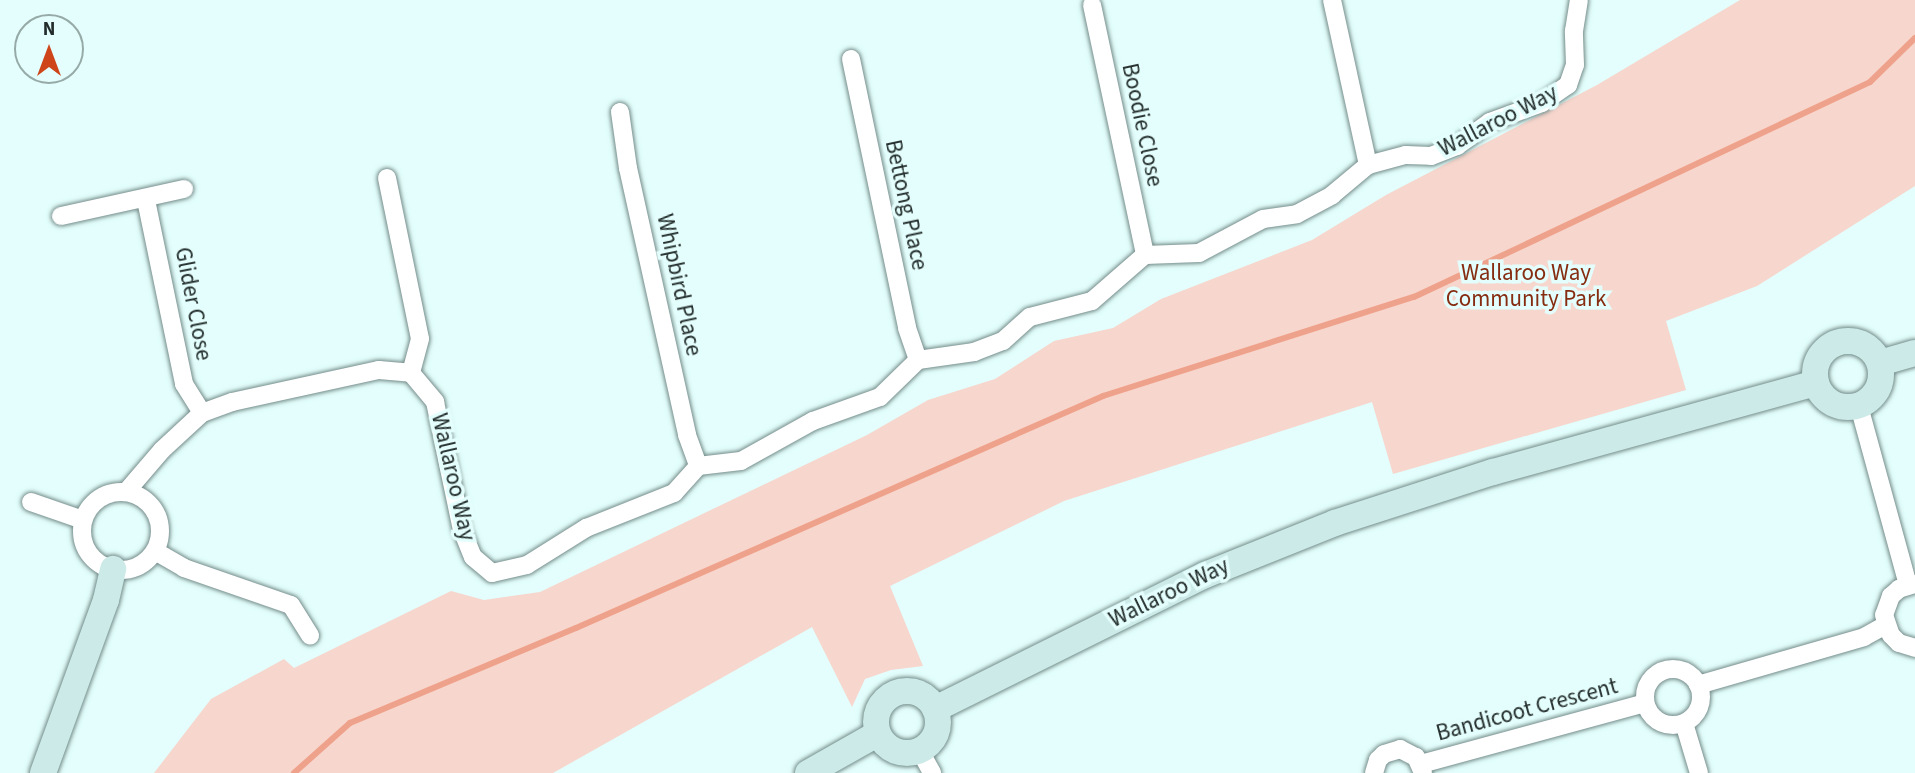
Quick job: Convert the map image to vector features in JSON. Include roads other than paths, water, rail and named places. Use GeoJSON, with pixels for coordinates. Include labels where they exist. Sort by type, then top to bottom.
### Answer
{"type":"FeatureCollection","features":[{"type":"Feature","properties":{"kind":"street"},"geometry":{"type":"LineString","coordinates":[[1332,0],[1368,165]]}},
{"type":"Feature","properties":{"kind":"street","name":"Wallaroo Way"},"geometry":{"type":"LineString","coordinates":[[1145,255],[1199,253],[1263,219],[1297,214],[1332,195],[1368,165],[1406,155],[1431,156],[1457,146],[1490,122],[1542,103],[1568,85],[1575,65],[1574,31],[1579,0]]}},
{"type":"Feature","properties":{"kind":"street","name":"Boodie Close"},"geometry":{"type":"LineString","coordinates":[[1092,5],[1145,255]]}},
{"type":"Feature","properties":{"kind":"street","name":"Bettong Place"},"geometry":{"type":"LineString","coordinates":[[851,59],[907,328],[918,360]]}},
{"type":"Feature","properties":{"kind":"street","name":"Whipbird Place"},"geometry":{"type":"LineString","coordinates":[[620,112],[634,195],[687,435],[698,466]]}},
{"type":"Feature","properties":{"kind":"street"},"geometry":{"type":"LineString","coordinates":[[126,492],[162,450],[202,413],[232,402],[379,370],[411,373],[420,339],[387,178]]}},
{"type":"Feature","properties":{"kind":"street"},"geometry":{"type":"LineString","coordinates":[[61,216],[146,200],[184,189]]}},
{"type":"Feature","properties":{"kind":"street","name":"Glider Close"},"geometry":{"type":"LineString","coordinates":[[146,200],[184,384],[202,413]]}},
{"type":"Feature","properties":{"kind":"street"},"geometry":{"type":"LineString","coordinates":[[698,466],[741,461],[813,421],[880,397],[918,360],[974,352],[1003,341],[1030,317],[1092,301],[1145,255]]}},
{"type":"Feature","properties":{"kind":"street"},"geometry":{"type":"LineString","coordinates":[[1840,342],[1861,344],[1870,349],[1880,363],[1880,385],[1870,400],[1859,406],[1839,406],[1828,401],[1815,383],[1817,362],[1831,346],[1840,342]]}},
{"type":"Feature","properties":{"kind":"street"},"geometry":{"type":"LineString","coordinates":[[1880,363],[1915,353]]}},
{"type":"Feature","properties":{"kind":"street","name":"Wallaroo Way"},"geometry":{"type":"LineString","coordinates":[[411,373],[436,402],[462,530],[473,557],[492,573],[527,565],[586,528],[674,493],[698,466]]}},
{"type":"Feature","properties":{"kind":"street","name":"Wallaroo Way"},"geometry":{"type":"LineString","coordinates":[[935,709],[1205,575],[1300,536],[1493,472],[1815,383]]}},
{"type":"Feature","properties":{"kind":"street"},"geometry":{"type":"LineString","coordinates":[[1859,406],[1912,584],[1899,589],[1886,605],[1886,625],[1899,643],[1915,648]]}},
{"type":"Feature","properties":{"kind":"street"},"geometry":{"type":"LineString","coordinates":[[126,492],[145,500],[157,515],[160,528],[155,551],[137,567],[113,569],[96,561],[86,549],[82,536],[83,520],[89,508],[102,497],[126,492]]}},
{"type":"Feature","properties":{"kind":"street"},"geometry":{"type":"LineString","coordinates":[[31,502],[83,520]]}},
{"type":"Feature","properties":{"kind":"street"},"geometry":{"type":"LineString","coordinates":[[155,551],[184,568],[291,605],[310,636]]}},
{"type":"Feature","properties":{"kind":"street"},"geometry":{"type":"LineString","coordinates":[[43,773],[106,600],[113,569]]}},
{"type":"Feature","properties":{"kind":"street"},"geometry":{"type":"LineString","coordinates":[[1698,685],[1864,637],[1886,625]]}},
{"type":"Feature","properties":{"kind":"street"},"geometry":{"type":"LineString","coordinates":[[1681,670],[1698,685],[1701,700],[1698,709],[1684,723],[1676,725],[1660,722],[1648,711],[1645,703],[1648,684],[1662,671],[1681,670]]}},
{"type":"Feature","properties":{"kind":"street"},"geometry":{"type":"LineString","coordinates":[[899,691],[920,694],[935,709],[938,728],[926,762],[900,753],[883,743],[877,734],[876,713],[881,703],[899,691]]}},
{"type":"Feature","properties":{"kind":"street","name":"Bandicoot Crescent"},"geometry":{"type":"LineString","coordinates":[[1422,768],[1645,703]]}},
{"type":"Feature","properties":{"kind":"street"},"geometry":{"type":"LineString","coordinates":[[1684,723],[1699,773]]}},
{"type":"Feature","properties":{"kind":"street"},"geometry":{"type":"LineString","coordinates":[[808,773],[877,734]]}},
{"type":"Feature","properties":{"kind":"street"},"geometry":{"type":"LineString","coordinates":[[1374,773],[1378,760],[1392,750],[1409,751],[1422,768]]}},
{"type":"Feature","properties":{"kind":"waterway"},"geometry":{"type":"LineString","coordinates":[[294,773],[350,723],[576,628],[1103,396],[1414,297],[1870,82],[1915,38]]}},
{"type":"Feature","properties":{"kind":"park label","name":"Wallaroo Way Community Park"},"geometry":{"type":"Point","coordinates":[1526,286]}}]}
